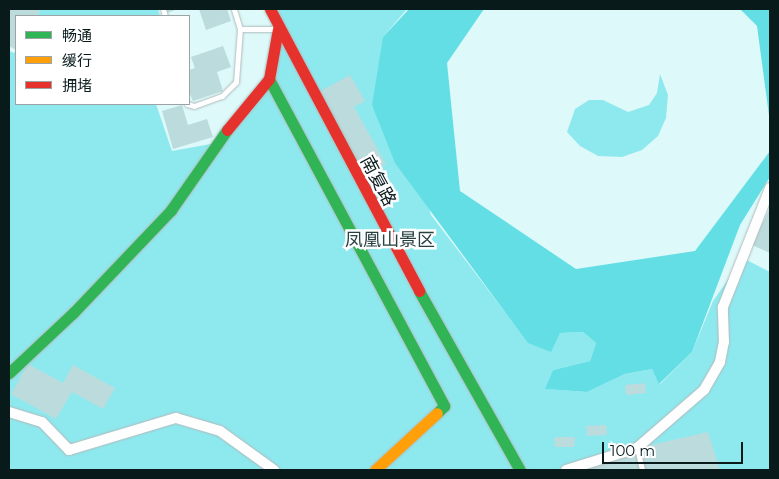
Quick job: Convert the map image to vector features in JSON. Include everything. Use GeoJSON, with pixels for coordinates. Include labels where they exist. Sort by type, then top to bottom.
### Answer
{"type":"FeatureCollection","features":[{"type":"Feature","properties":{"kind":"street","name":"南复路"},"geometry":{"type":"LineString","coordinates":[[270,9],[278,29],[390,241],[520,470]]}},
{"type":"Feature","properties":{"kind":"street"},"geometry":{"type":"LineString","coordinates":[[9,373],[73,313],[171,210],[216,143],[269,79],[278,29]]}},
{"type":"Feature","properties":{"kind":"street"},"geometry":{"type":"LineString","coordinates":[[269,79],[444,406],[376,470]]}},
{"type":"Feature","properties":{"kind":"street"},"geometry":{"type":"LineString","coordinates":[[566,470],[637,448],[704,390],[720,362],[724,342],[723,307],[770,188]]}},
{"type":"Feature","properties":{"kind":"street"},"geometry":{"type":"LineString","coordinates":[[9,412],[42,422],[69,450],[176,418],[220,431],[274,470]]}},
{"type":"Feature","properties":{"kind":"lane"},"geometry":{"type":"LineString","coordinates":[[190,105],[194,106],[222,96],[236,82],[240,29],[234,9]]}},
{"type":"Feature","properties":{"kind":"lane"},"geometry":{"type":"LineString","coordinates":[[240,29],[278,29]]}},
{"type":"Feature","properties":{"kind":"lane"},"geometry":{"type":"LineString","coordinates":[[637,448],[642,470]]}},
{"type":"Feature","properties":{"kind":"green space","name":"凤凰山景区"},"geometry":{"type":"Polygon","coordinates":[[[9,9],[770,9],[770,470],[9,470],[9,9]]]}},
{"type":"Feature","properties":{"kind":"green space"},"geometry":{"type":"Polygon","coordinates":[[[41,9],[158,9],[160,15],[37,15],[41,9]]]}},
{"type":"Feature","properties":{"kind":"green space","name":"凤凰山景区"},"geometry":{"type":"Polygon","coordinates":[[[270,9],[407,9],[383,37],[431,215],[528,342],[560,333],[583,332],[596,343],[590,361],[553,370],[546,389],[587,392],[625,374],[652,369],[660,384],[692,352],[713,301],[743,258],[770,272],[770,470],[9,470],[9,51],[14,53],[15,52],[15,105],[156,105],[172,151],[216,143],[269,79],[278,29],[270,9]]]}},
{"type":"Feature","properties":{"kind":"green space"},"geometry":{"type":"Polygon","coordinates":[[[660,74],[668,95],[666,118],[658,136],[642,150],[622,157],[598,156],[580,146],[567,132],[575,109],[589,100],[603,100],[628,112],[649,105],[657,93],[660,74]]]}},
{"type":"Feature","properties":{"kind":"shaded area"},"geometry":{"type":"Polygon","coordinates":[[[409,9],[484,9],[447,63],[460,191],[576,269],[695,251],[770,151],[770,177],[740,225],[692,352],[659,384],[652,369],[625,374],[587,392],[545,389],[553,370],[590,361],[596,343],[583,332],[560,333],[551,352],[528,343],[395,163],[372,105],[383,37],[409,9]]]}},
{"type":"Feature","properties":{"kind":"shaded area"},"geometry":{"type":"Polygon","coordinates":[[[740,9],[770,9],[770,123],[757,26],[740,9]]]}},
{"type":"Feature","properties":{"kind":"building"},"geometry":{"type":"Polygon","coordinates":[[[9,9],[41,9],[37,15],[15,15],[15,49],[9,46],[9,9]]]}},
{"type":"Feature","properties":{"kind":"building"},"geometry":{"type":"Polygon","coordinates":[[[165,9],[178,9],[167,13],[165,9]]]}},
{"type":"Feature","properties":{"kind":"building"},"geometry":{"type":"Polygon","coordinates":[[[199,9],[227,9],[231,21],[206,30],[199,9]]]}},
{"type":"Feature","properties":{"kind":"building"},"geometry":{"type":"Polygon","coordinates":[[[223,46],[231,67],[217,72],[223,91],[193,101],[190,94],[190,70],[195,68],[191,57],[223,46]]]}},
{"type":"Feature","properties":{"kind":"building"},"geometry":{"type":"Polygon","coordinates":[[[350,75],[365,101],[354,107],[386,164],[365,175],[319,92],[350,75]]]}},
{"type":"Feature","properties":{"kind":"building"},"geometry":{"type":"Polygon","coordinates":[[[182,105],[188,125],[207,119],[213,137],[173,149],[162,111],[182,105]]]}},
{"type":"Feature","properties":{"kind":"building"},"geometry":{"type":"Polygon","coordinates":[[[770,208],[770,253],[752,245],[770,208]]]}},
{"type":"Feature","properties":{"kind":"building"},"geometry":{"type":"Polygon","coordinates":[[[28,364],[63,383],[73,365],[115,388],[103,409],[72,392],[56,419],[11,394],[28,364]]]}},
{"type":"Feature","properties":{"kind":"building"},"geometry":{"type":"Polygon","coordinates":[[[645,383],[646,393],[626,395],[625,385],[645,383]]]}},
{"type":"Feature","properties":{"kind":"building"},"geometry":{"type":"Polygon","coordinates":[[[606,425],[607,435],[587,436],[586,426],[606,425]]]}},
{"type":"Feature","properties":{"kind":"building"},"geometry":{"type":"Polygon","coordinates":[[[708,432],[720,470],[568,470],[637,448],[708,432]]]}},
{"type":"Feature","properties":{"kind":"building"},"geometry":{"type":"Polygon","coordinates":[[[554,437],[575,437],[574,447],[555,447],[554,437]]]}},
{"type":"Feature","properties":{"kind":"traffic: fast"},"geometry":{"type":"LineString","coordinates":[[269,79],[444,406],[437,413]]}},
{"type":"Feature","properties":{"kind":"traffic: fast"},"geometry":{"type":"LineString","coordinates":[[9,373],[73,313],[171,210],[227,130]]}},
{"type":"Feature","properties":{"kind":"traffic: fast"},"geometry":{"type":"LineString","coordinates":[[419,291],[520,470]]}},
{"type":"Feature","properties":{"kind":"traffic: slow"},"geometry":{"type":"LineString","coordinates":[[375,470],[437,413]]}},
{"type":"Feature","properties":{"kind":"traffic: jam"},"geometry":{"type":"LineString","coordinates":[[270,9],[419,291]]}},
{"type":"Feature","properties":{"kind":"traffic: jam"},"geometry":{"type":"LineString","coordinates":[[227,130],[269,79],[278,29]]}}]}
